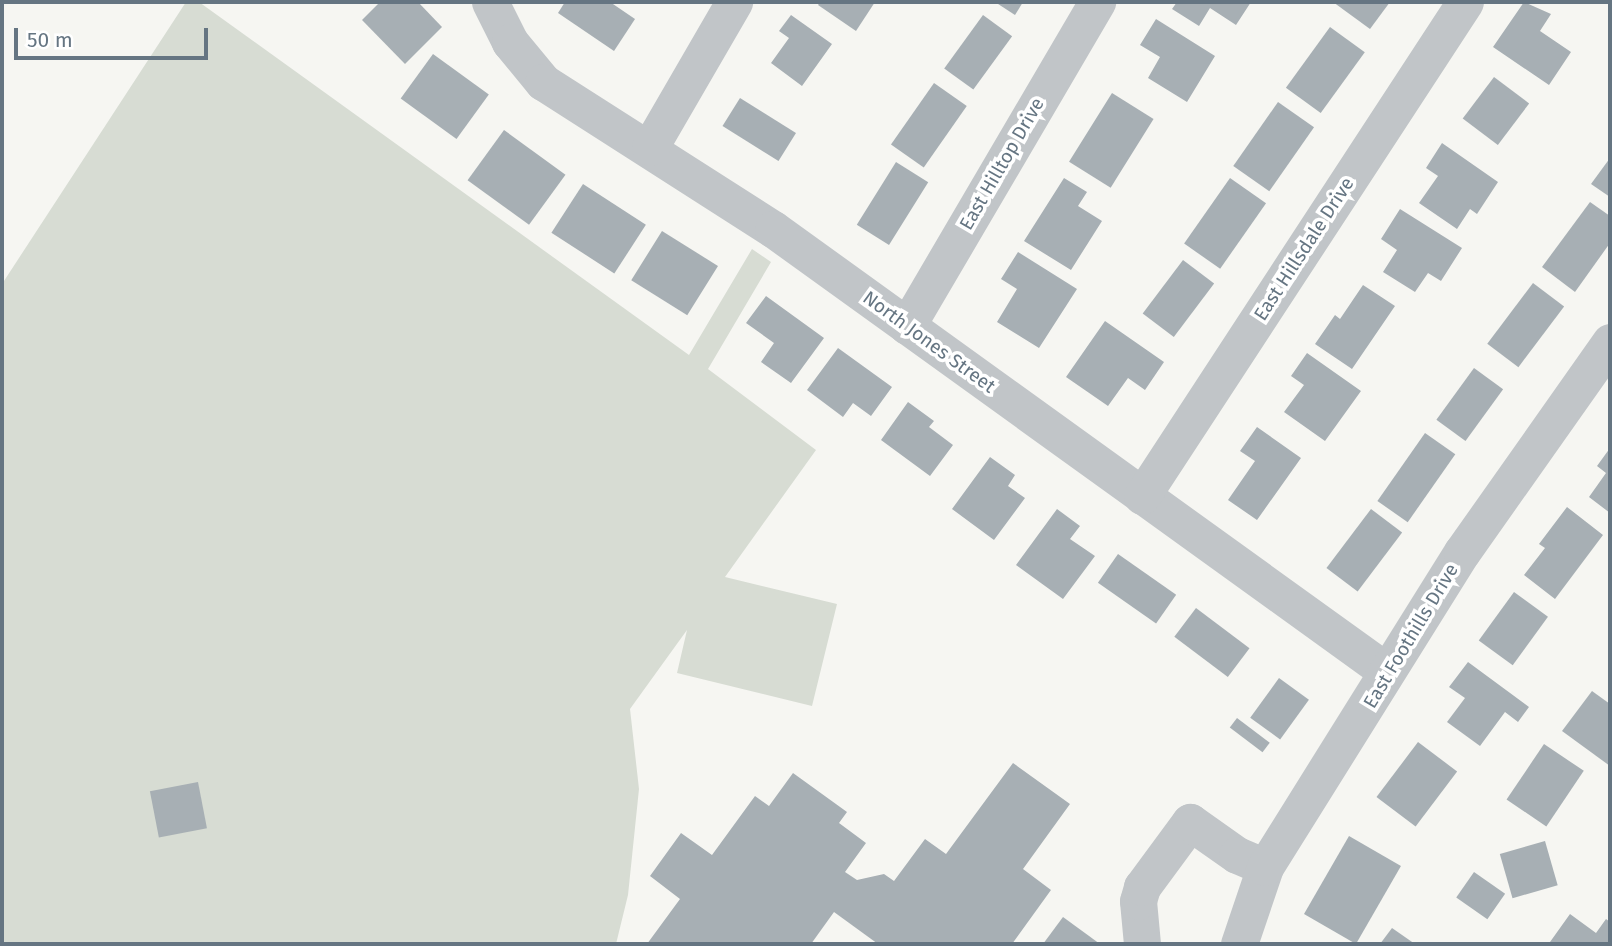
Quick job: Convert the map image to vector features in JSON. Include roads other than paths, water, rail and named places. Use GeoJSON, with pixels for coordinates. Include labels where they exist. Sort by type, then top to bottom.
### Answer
{"type":"FeatureCollection","features":[{"type":"Feature","properties":{"kind":"street","name":"North Jones Street"},"geometry":{"type":"LineString","coordinates":[[490,2],[510,43],[543,82],[580,110],[650,147],[907,326],[1386,671]]}},
{"type":"Feature","properties":{"kind":"street"},"geometry":{"type":"LineString","coordinates":[[650,147],[734,2]]}},
{"type":"Feature","properties":{"kind":"street","name":"East Hilltop Drive"},"geometry":{"type":"LineString","coordinates":[[907,326],[1097,2]]}},
{"type":"Feature","properties":{"kind":"street","name":"East Hillsdale Drive"},"geometry":{"type":"LineString","coordinates":[[1143,496],[1465,2]]}},
{"type":"Feature","properties":{"kind":"street","name":"East Foothills Drive"},"geometry":{"type":"LineString","coordinates":[[1239,944],[1265,867],[1358,723],[1386,671],[1508,483],[1610,342]]}},
{"type":"Feature","properties":{"kind":"street"},"geometry":{"type":"LineString","coordinates":[[1142,944],[1138,901],[1142,887],[1190,822],[1237,855],[1265,867]]}}]}
